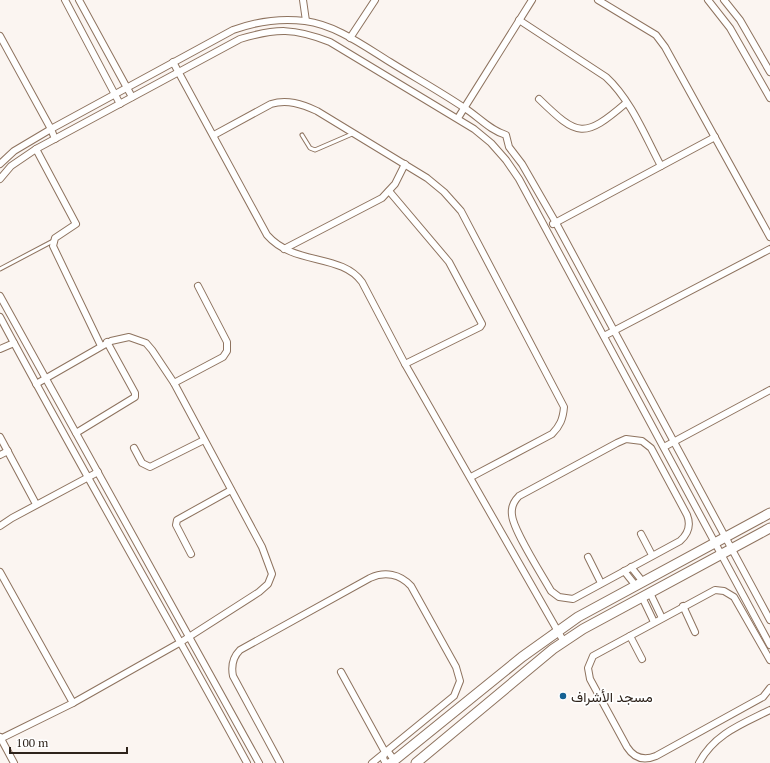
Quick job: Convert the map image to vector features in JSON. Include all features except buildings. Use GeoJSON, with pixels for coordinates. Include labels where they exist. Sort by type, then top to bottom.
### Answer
{"type":"FeatureCollection","features":[{"type":"Feature","properties":{"kind":"street"},"geometry":{"type":"LineString","coordinates":[[64,0],[120,104]]}},
{"type":"Feature","properties":{"kind":"street"},"geometry":{"type":"LineString","coordinates":[[79,0],[132,97]]}},
{"type":"Feature","properties":{"kind":"street"},"geometry":{"type":"LineString","coordinates":[[303,0],[306,21]]}},
{"type":"Feature","properties":{"kind":"street"},"geometry":{"type":"LineString","coordinates":[[350,38],[375,0]]}},
{"type":"Feature","properties":{"kind":"street"},"geometry":{"type":"LineString","coordinates":[[458,118],[532,0]]}},
{"type":"Feature","properties":{"kind":"street"},"geometry":{"type":"LineString","coordinates":[[598,0],[656,35],[665,47],[770,237]]}},
{"type":"Feature","properties":{"kind":"street"},"geometry":{"type":"LineString","coordinates":[[708,0],[730,28],[770,98]]}},
{"type":"Feature","properties":{"kind":"street"},"geometry":{"type":"LineString","coordinates":[[724,0],[740,20],[770,72]]}},
{"type":"Feature","properties":{"kind":"street"},"geometry":{"type":"LineString","coordinates":[[519,20],[606,77],[620,92],[661,166]]}},
{"type":"Feature","properties":{"kind":"street"},"geometry":{"type":"LineString","coordinates":[[0,164],[14,151],[51,129],[114,93],[208,45],[233,30],[248,25],[277,21],[306,21],[327,27],[350,38],[464,108],[495,132],[506,135],[509,147],[522,164],[556,223],[770,620]]}},
{"type":"Feature","properties":{"kind":"street"},"geometry":{"type":"LineString","coordinates":[[0,179],[11,166],[36,149],[240,39],[263,32],[295,31],[310,34],[330,42],[458,118],[491,143],[506,160],[547,228],[714,543],[770,645]]}},
{"type":"Feature","properties":{"kind":"street"},"geometry":{"type":"LineString","coordinates":[[0,36],[55,139]]}},
{"type":"Feature","properties":{"kind":"street"},"geometry":{"type":"LineString","coordinates":[[173,62],[267,235],[274,243],[284,249],[344,267],[357,275],[405,364],[564,642]]}},
{"type":"Feature","properties":{"kind":"street"},"geometry":{"type":"LineString","coordinates":[[539,98],[566,124],[580,129],[603,123],[626,102]]}},
{"type":"Feature","properties":{"kind":"street"},"geometry":{"type":"LineString","coordinates":[[214,135],[271,104],[278,102],[304,104],[427,178],[444,192],[461,211],[564,407],[564,417],[552,434],[471,477]]}},
{"type":"Feature","properties":{"kind":"street"},"geometry":{"type":"LineString","coordinates":[[547,228],[715,137]]}},
{"type":"Feature","properties":{"kind":"street"},"geometry":{"type":"LineString","coordinates":[[36,149],[76,224],[55,238],[53,241],[53,246],[101,346]]}},
{"type":"Feature","properties":{"kind":"street"},"geometry":{"type":"LineString","coordinates":[[284,249],[375,202],[389,192],[401,174],[405,164]]}},
{"type":"Feature","properties":{"kind":"street"},"geometry":{"type":"LineString","coordinates":[[389,192],[449,262],[482,324],[480,327],[405,364]]}},
{"type":"Feature","properties":{"kind":"street"},"geometry":{"type":"LineString","coordinates":[[604,336],[770,249]]}},
{"type":"Feature","properties":{"kind":"street"},"geometry":{"type":"LineString","coordinates":[[174,383],[223,357],[227,351],[227,342],[198,286]]}},
{"type":"Feature","properties":{"kind":"street"},"geometry":{"type":"LineString","coordinates":[[0,296],[47,378],[259,763]]}},
{"type":"Feature","properties":{"kind":"street"},"geometry":{"type":"LineString","coordinates":[[0,317],[87,478],[181,642],[247,763]]}},
{"type":"Feature","properties":{"kind":"street"},"geometry":{"type":"LineString","coordinates":[[14,763],[0,738],[73,703],[190,637],[249,599],[268,584],[271,579],[267,558],[231,490],[174,383],[146,343],[129,337],[108,342],[36,384]]}},
{"type":"Feature","properties":{"kind":"street"},"geometry":{"type":"LineString","coordinates":[[0,349],[14,342]]}},
{"type":"Feature","properties":{"kind":"street"},"geometry":{"type":"LineString","coordinates":[[76,433],[135,397],[135,393],[108,342]]}},
{"type":"Feature","properties":{"kind":"street"},"geometry":{"type":"LineString","coordinates":[[664,447],[770,390]]}},
{"type":"Feature","properties":{"kind":"street"},"geometry":{"type":"LineString","coordinates":[[0,437],[36,504]]}},
{"type":"Feature","properties":{"kind":"street"},"geometry":{"type":"LineString","coordinates":[[626,439],[642,441],[651,448],[689,520],[688,529],[682,538],[631,567],[572,598],[563,599],[553,593],[513,521],[512,508],[519,496],[617,442],[626,439]]}},
{"type":"Feature","properties":{"kind":"street"},"geometry":{"type":"LineString","coordinates":[[134,448],[142,463],[150,467],[204,440]]}},
{"type":"Feature","properties":{"kind":"street"},"geometry":{"type":"LineString","coordinates":[[0,455],[8,451]]}},
{"type":"Feature","properties":{"kind":"street"},"geometry":{"type":"LineString","coordinates":[[0,526],[4,522],[36,504],[98,472]]}},
{"type":"Feature","properties":{"kind":"street"},"geometry":{"type":"LineString","coordinates":[[191,554],[176,525],[177,520],[231,490]]}},
{"type":"Feature","properties":{"kind":"street"},"geometry":{"type":"LineString","coordinates":[[341,672],[385,752],[392,757],[392,762],[558,631],[578,617],[770,513]]}},
{"type":"Feature","properties":{"kind":"street"},"geometry":{"type":"LineString","coordinates":[[416,763],[530,668],[583,629],[770,528]]}},
{"type":"Feature","properties":{"kind":"street"},"geometry":{"type":"LineString","coordinates":[[641,534],[652,555]]}},
{"type":"Feature","properties":{"kind":"street"},"geometry":{"type":"LineString","coordinates":[[588,557],[601,583]]}},
{"type":"Feature","properties":{"kind":"street"},"geometry":{"type":"LineString","coordinates":[[631,567],[640,584]]}},
{"type":"Feature","properties":{"kind":"street"},"geometry":{"type":"LineString","coordinates":[[624,570],[640,584]]}},
{"type":"Feature","properties":{"kind":"street"},"geometry":{"type":"LineString","coordinates":[[0,572],[73,703]]}},
{"type":"Feature","properties":{"kind":"street"},"geometry":{"type":"LineString","coordinates":[[280,763],[234,676],[232,667],[234,658],[240,650],[370,578],[384,574],[399,577],[412,586],[456,667],[460,681],[454,696],[372,763]]}},
{"type":"Feature","properties":{"kind":"street"},"geometry":{"type":"LineString","coordinates":[[770,660],[737,600],[731,594],[724,591],[715,590],[593,656],[589,664],[588,672],[590,679],[627,747],[638,757],[647,758],[656,756],[763,697],[770,688]]}},
{"type":"Feature","properties":{"kind":"street"},"geometry":{"type":"LineString","coordinates":[[646,595],[662,618]]}},
{"type":"Feature","properties":{"kind":"street"},"geometry":{"type":"LineString","coordinates":[[646,595],[654,622]]}},
{"type":"Feature","properties":{"kind":"street"},"geometry":{"type":"LineString","coordinates":[[683,606],[695,632]]}},
{"type":"Feature","properties":{"kind":"street"},"geometry":{"type":"LineString","coordinates":[[630,636],[642,659]]}},
{"type":"Feature","properties":{"kind":"street"},"geometry":{"type":"LineString","coordinates":[[699,763],[705,751],[723,734],[770,710]]}},
{"type":"Feature","properties":{"kind":"lane"},"geometry":{"type":"LineString","coordinates":[[302,135],[310,148],[315,150],[354,133]]}},
{"type":"Feature","properties":{"kind":"lane"},"geometry":{"type":"LineString","coordinates":[[0,269],[53,241]]}},
{"type":"Feature","properties":{"kind":"place","name":"مسجد الأشراف"},"geometry":{"type":"Point","coordinates":[563,696]}}]}
